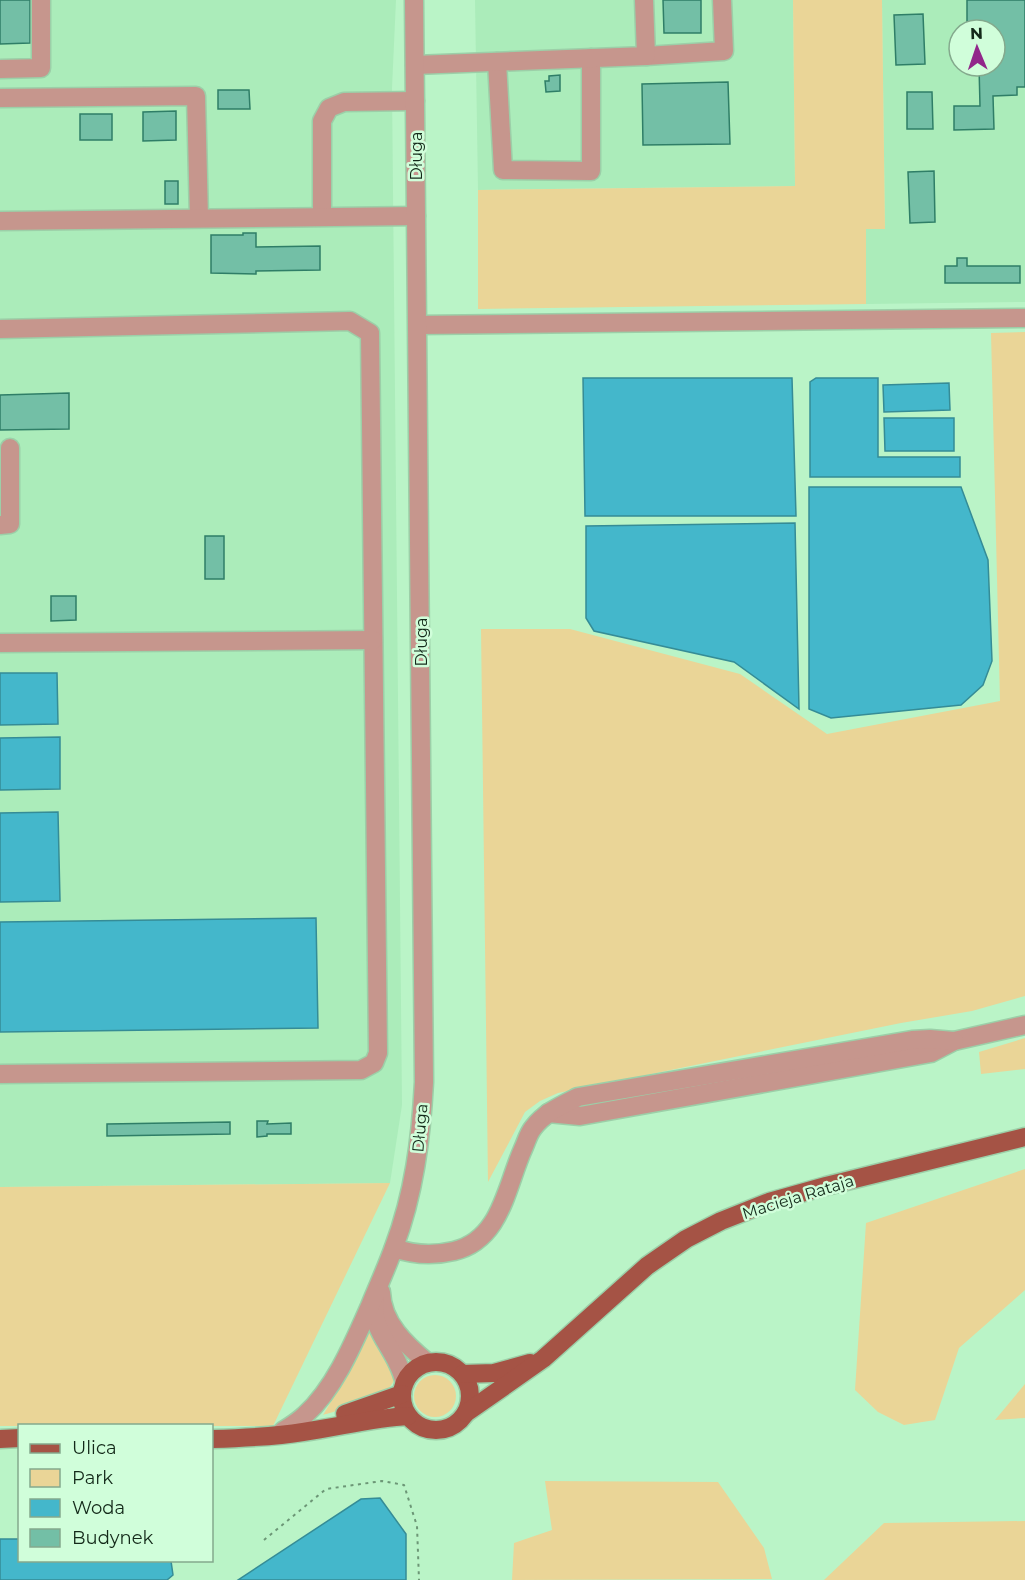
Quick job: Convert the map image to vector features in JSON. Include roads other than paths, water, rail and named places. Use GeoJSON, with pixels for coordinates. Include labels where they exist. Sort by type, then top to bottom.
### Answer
{"type":"FeatureCollection","features":[{"type":"Feature","properties":{"kind":"main road","name":"Macieja Rataja"},"geometry":{"type":"LineString","coordinates":[[466,1413],[543,1359],[646,1266],[686,1239],[721,1221],[769,1202],[815,1189],[1025,1137]]}},
{"type":"Feature","properties":{"kind":"main road","name":"Macieja Rataja"},"geometry":{"type":"LineString","coordinates":[[462,1374],[494,1373],[543,1359]]}},
{"type":"Feature","properties":{"kind":"main road"},"geometry":{"type":"LineString","coordinates":[[428,1363],[447,1363],[462,1374],[471,1393],[466,1413],[459,1422],[449,1428],[427,1429],[416,1424],[408,1416],[403,1405],[403,1388],[414,1370],[428,1363]]}},
{"type":"Feature","properties":{"kind":"main road","name":"Długa"},"geometry":{"type":"LineString","coordinates":[[258,1438],[361,1410],[403,1388]]}},
{"type":"Feature","properties":{"kind":"main road","name":"Długa"},"geometry":{"type":"LineString","coordinates":[[213,1439],[258,1438],[379,1418],[408,1416]]}},
{"type":"Feature","properties":{"kind":"main road"},"geometry":{"type":"LineString","coordinates":[[0,1438],[18,1438]]}},
{"type":"Feature","properties":{"kind":"street"},"geometry":{"type":"LineString","coordinates":[[0,69],[41,69],[41,0]]}},
{"type":"Feature","properties":{"kind":"street","name":"Długa"},"geometry":{"type":"LineString","coordinates":[[283,1431],[315,1405],[341,1366],[382,1278],[408,1203],[422,1124],[424,1082],[414,0]]}},
{"type":"Feature","properties":{"kind":"street"},"geometry":{"type":"LineString","coordinates":[[644,0],[646,56]]}},
{"type":"Feature","properties":{"kind":"street"},"geometry":{"type":"LineString","coordinates":[[415,65],[724,51],[722,0]]}},
{"type":"Feature","properties":{"kind":"street"},"geometry":{"type":"LineString","coordinates":[[497,62],[503,170],[591,171],[591,58]]}},
{"type":"Feature","properties":{"kind":"street"},"geometry":{"type":"LineString","coordinates":[[0,98],[196,96],[199,218]]}},
{"type":"Feature","properties":{"kind":"street"},"geometry":{"type":"LineString","coordinates":[[322,216],[322,120],[329,108],[344,102],[415,101]]}},
{"type":"Feature","properties":{"kind":"street"},"geometry":{"type":"LineString","coordinates":[[0,221],[416,216]]}},
{"type":"Feature","properties":{"kind":"street"},"geometry":{"type":"LineString","coordinates":[[418,325],[1025,318]]}},
{"type":"Feature","properties":{"kind":"street"},"geometry":{"type":"LineString","coordinates":[[0,329],[350,321],[370,333],[378,1042],[378,1053],[374,1063],[362,1070],[0,1074]]}},
{"type":"Feature","properties":{"kind":"street"},"geometry":{"type":"LineString","coordinates":[[0,525],[10,525],[10,448]]}},
{"type":"Feature","properties":{"kind":"street"},"geometry":{"type":"LineString","coordinates":[[0,643],[373,640]]}},
{"type":"Feature","properties":{"kind":"street"},"geometry":{"type":"LineString","coordinates":[[394,1248],[408,1252],[444,1253],[464,1249],[482,1238],[495,1222],[532,1129],[548,1113],[578,1097],[912,1040],[954,1041],[1025,1025]]}},
{"type":"Feature","properties":{"kind":"street","name":"Długa"},"geometry":{"type":"LineString","coordinates":[[382,1278],[381,1296],[390,1322],[400,1338],[428,1363]]}},
{"type":"Feature","properties":{"kind":"street","name":"Długa"},"geometry":{"type":"LineString","coordinates":[[382,1278],[374,1303],[374,1315],[383,1339],[400,1366],[403,1388]]}},
{"type":"Feature","properties":{"kind":"water"},"geometry":{"type":"Polygon","coordinates":[[[583,378],[792,378],[796,516],[585,516],[583,378]]]}},
{"type":"Feature","properties":{"kind":"water"},"geometry":{"type":"Polygon","coordinates":[[[816,378],[878,378],[878,457],[960,457],[960,477],[810,477],[810,382],[816,378]]]}},
{"type":"Feature","properties":{"kind":"water"},"geometry":{"type":"Polygon","coordinates":[[[949,383],[950,410],[884,412],[883,385],[949,383]]]}},
{"type":"Feature","properties":{"kind":"water"},"geometry":{"type":"Polygon","coordinates":[[[884,418],[954,418],[954,451],[885,451],[884,418]]]}},
{"type":"Feature","properties":{"kind":"water"},"geometry":{"type":"Polygon","coordinates":[[[809,487],[961,487],[988,560],[992,661],[983,685],[961,705],[831,718],[809,709],[809,487]]]}},
{"type":"Feature","properties":{"kind":"water"},"geometry":{"type":"Polygon","coordinates":[[[795,523],[799,709],[734,662],[594,631],[586,618],[586,526],[795,523]]]}},
{"type":"Feature","properties":{"kind":"water"},"geometry":{"type":"Polygon","coordinates":[[[0,673],[57,673],[58,724],[0,725],[0,673]]]}},
{"type":"Feature","properties":{"kind":"water"},"geometry":{"type":"Polygon","coordinates":[[[60,737],[60,789],[0,790],[0,738],[60,737]]]}},
{"type":"Feature","properties":{"kind":"water"},"geometry":{"type":"Polygon","coordinates":[[[58,812],[60,901],[0,902],[0,813],[58,812]]]}},
{"type":"Feature","properties":{"kind":"water"},"geometry":{"type":"Polygon","coordinates":[[[316,918],[318,1028],[0,1032],[0,922],[316,918]]]}},
{"type":"Feature","properties":{"kind":"water"},"geometry":{"type":"Polygon","coordinates":[[[380,1498],[406,1534],[406,1580],[238,1580],[361,1499],[380,1498]]]}},
{"type":"Feature","properties":{"kind":"water"},"geometry":{"type":"Polygon","coordinates":[[[0,1539],[18,1539],[18,1562],[171,1562],[173,1575],[167,1580],[0,1580],[0,1539]]]}}]}
